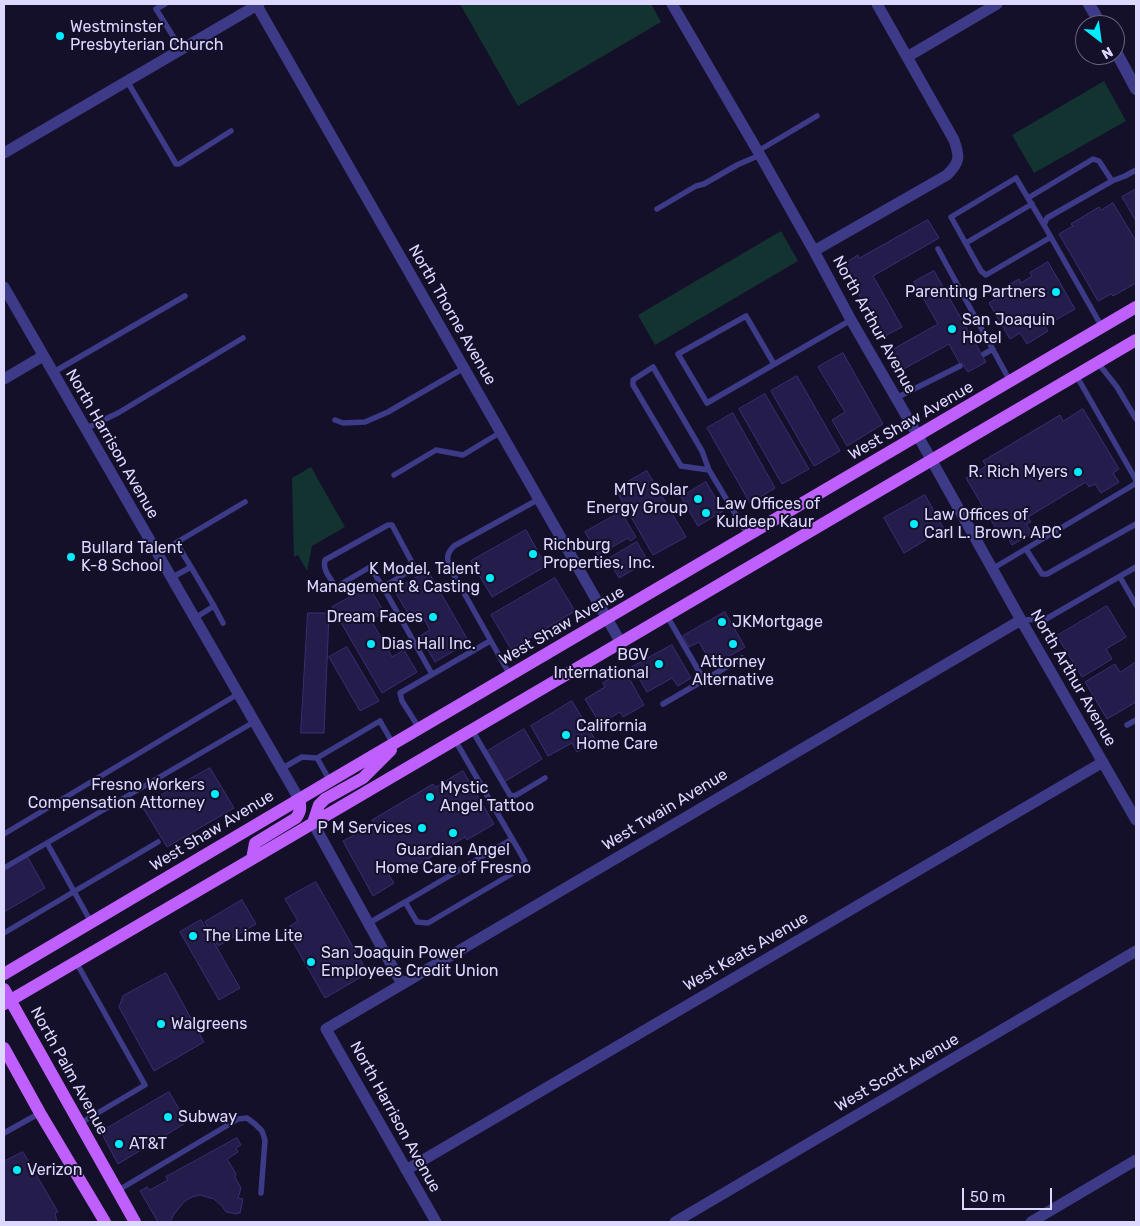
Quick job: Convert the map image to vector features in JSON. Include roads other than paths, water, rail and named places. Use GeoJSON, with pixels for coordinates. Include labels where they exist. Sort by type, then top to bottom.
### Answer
{"type":"FeatureCollection","features":[{"type":"Feature","properties":{"kind":"main road","name":"West Shaw Avenue"},"geometry":{"type":"LineString","coordinates":[[4,974],[330,780],[1136,308]]}},
{"type":"Feature","properties":{"kind":"main road"},"geometry":{"type":"LineString","coordinates":[[7,1002],[1136,340]]}},
{"type":"Feature","properties":{"kind":"main road"},"geometry":{"type":"LineString","coordinates":[[313,823],[319,805],[363,778],[397,741]]}},
{"type":"Feature","properties":{"kind":"main road"},"geometry":{"type":"LineString","coordinates":[[252,860],[254,843],[296,818],[300,813],[298,799]]}},
{"type":"Feature","properties":{"kind":"main road","name":"North Palm Avenue"},"geometry":{"type":"LineString","coordinates":[[4,988],[7,1002],[135,1222]]}},
{"type":"Feature","properties":{"kind":"main road"},"geometry":{"type":"LineString","coordinates":[[4,1048],[105,1222]]}},
{"type":"Feature","properties":{"kind":"street"},"geometry":{"type":"LineString","coordinates":[[4,153],[257,4]]}},
{"type":"Feature","properties":{"kind":"street","name":"North Thorne Avenue"},"geometry":{"type":"LineString","coordinates":[[257,4],[621,643]]}},
{"type":"Feature","properties":{"kind":"street","name":"North Arthur Avenue"},"geometry":{"type":"LineString","coordinates":[[672,4],[759,153],[1020,620],[1136,820]]}},
{"type":"Feature","properties":{"kind":"street"},"geometry":{"type":"LineString","coordinates":[[814,251],[947,175],[954,168],[959,158],[954,140],[877,4]]}},
{"type":"Feature","properties":{"kind":"street"},"geometry":{"type":"LineString","coordinates":[[908,57],[997,4]]}},
{"type":"Feature","properties":{"kind":"street"},"geometry":{"type":"LineString","coordinates":[[1089,4],[1095,15]]}},
{"type":"Feature","properties":{"kind":"street"},"geometry":{"type":"LineString","coordinates":[[1123,65],[1136,89]]}},
{"type":"Feature","properties":{"kind":"street","name":"North Harrison Avenue"},"geometry":{"type":"LineString","coordinates":[[4,287],[298,799]]}},
{"type":"Feature","properties":{"kind":"street"},"geometry":{"type":"LineString","coordinates":[[4,378],[43,356]]}},
{"type":"Feature","properties":{"kind":"street","name":"West Twain Avenue"},"geometry":{"type":"LineString","coordinates":[[326,1028],[1020,620]]}},
{"type":"Feature","properties":{"kind":"street","name":"West Keats Avenue"},"geometry":{"type":"LineString","coordinates":[[406,1170],[1103,762]]}},
{"type":"Feature","properties":{"kind":"street"},"geometry":{"type":"LineString","coordinates":[[313,823],[402,984]]}},
{"type":"Feature","properties":{"kind":"street","name":"West Scott Avenue"},"geometry":{"type":"LineString","coordinates":[[675,1222],[1136,951]]}},
{"type":"Feature","properties":{"kind":"street","name":"North Harrison Avenue"},"geometry":{"type":"LineString","coordinates":[[326,1028],[436,1222]]}},
{"type":"Feature","properties":{"kind":"street"},"geometry":{"type":"LineString","coordinates":[[1031,1222],[1136,1160]]}},
{"type":"Feature","properties":{"kind":"lane"},"geometry":{"type":"LineString","coordinates":[[165,4],[154,7],[180,49]]}},
{"type":"Feature","properties":{"kind":"lane"},"geometry":{"type":"LineString","coordinates":[[127,81],[176,164],[179,164],[230,131]]}},
{"type":"Feature","properties":{"kind":"lane"},"geometry":{"type":"LineString","coordinates":[[657,209],[759,153],[816,116]]}},
{"type":"Feature","properties":{"kind":"lane"},"geometry":{"type":"LineString","coordinates":[[1028,198],[1093,159],[1100,161],[1112,181]]}},
{"type":"Feature","properties":{"kind":"lane"},"geometry":{"type":"LineString","coordinates":[[1044,225],[1047,218],[1112,181],[1136,170]]}},
{"type":"Feature","properties":{"kind":"lane"},"geometry":{"type":"LineString","coordinates":[[1051,237],[986,275],[981,270],[952,217],[1016,178],[1032,204],[1051,237],[1102,327]]}},
{"type":"Feature","properties":{"kind":"lane"},"geometry":{"type":"LineString","coordinates":[[966,243],[1032,204]]}},
{"type":"Feature","properties":{"kind":"lane"},"geometry":{"type":"LineString","coordinates":[[938,249],[1010,381]]}},
{"type":"Feature","properties":{"kind":"lane"},"geometry":{"type":"LineString","coordinates":[[52,373],[185,296]]}},
{"type":"Feature","properties":{"kind":"lane"},"geometry":{"type":"LineString","coordinates":[[774,364],[746,316],[678,354],[707,403],[851,320]]}},
{"type":"Feature","properties":{"kind":"lane"},"geometry":{"type":"LineString","coordinates":[[85,429],[118,413],[243,338]]}},
{"type":"Feature","properties":{"kind":"lane"},"geometry":{"type":"LineString","coordinates":[[984,354],[993,349]]}},
{"type":"Feature","properties":{"kind":"lane"},"geometry":{"type":"LineString","coordinates":[[1098,362],[1117,387],[1136,419]]}},
{"type":"Feature","properties":{"kind":"lane"},"geometry":{"type":"LineString","coordinates":[[896,398],[960,366]]}},
{"type":"Feature","properties":{"kind":"lane"},"geometry":{"type":"LineString","coordinates":[[709,470],[681,466],[633,385],[633,380],[653,367],[702,451],[709,470],[748,535]]}},
{"type":"Feature","properties":{"kind":"lane"},"geometry":{"type":"LineString","coordinates":[[335,420],[344,423],[364,422],[388,412],[464,368]]}},
{"type":"Feature","properties":{"kind":"lane"},"geometry":{"type":"LineString","coordinates":[[992,569],[1135,484],[1136,480],[1076,375]]}},
{"type":"Feature","properties":{"kind":"lane"},"geometry":{"type":"LineString","coordinates":[[394,475],[436,450],[463,455],[501,432]]}},
{"type":"Feature","properties":{"kind":"lane"},"geometry":{"type":"LineString","coordinates":[[510,675],[446,560],[448,552],[454,546],[539,499]]}},
{"type":"Feature","properties":{"kind":"lane"},"geometry":{"type":"LineString","coordinates":[[157,554],[245,502]]}},
{"type":"Feature","properties":{"kind":"lane"},"geometry":{"type":"LineString","coordinates":[[382,586],[415,568],[392,525],[388,524],[325,560],[324,568],[336,588],[370,567],[432,674]]}},
{"type":"Feature","properties":{"kind":"lane"},"geometry":{"type":"LineString","coordinates":[[1026,549],[1042,574],[1047,574],[1136,524]]}},
{"type":"Feature","properties":{"kind":"lane"},"geometry":{"type":"LineString","coordinates":[[180,549],[223,623]]}},
{"type":"Feature","properties":{"kind":"lane"},"geometry":{"type":"LineString","coordinates":[[170,578],[190,567]]}},
{"type":"Feature","properties":{"kind":"lane"},"geometry":{"type":"LineString","coordinates":[[1020,620],[1046,619],[1136,567]]}},
{"type":"Feature","properties":{"kind":"lane"},"geometry":{"type":"LineString","coordinates":[[1120,577],[1136,605]]}},
{"type":"Feature","properties":{"kind":"lane"},"geometry":{"type":"LineString","coordinates":[[194,618],[214,606]]}},
{"type":"Feature","properties":{"kind":"lane"},"geometry":{"type":"LineString","coordinates":[[667,616],[704,680]]}},
{"type":"Feature","properties":{"kind":"lane"},"geometry":{"type":"LineString","coordinates":[[420,728],[402,700],[400,693],[490,641]]}},
{"type":"Feature","properties":{"kind":"lane"},"geometry":{"type":"LineString","coordinates":[[663,704],[742,658]]}},
{"type":"Feature","properties":{"kind":"lane"},"geometry":{"type":"LineString","coordinates":[[4,834],[238,694]]}},
{"type":"Feature","properties":{"kind":"lane"},"geometry":{"type":"LineString","coordinates":[[1127,725],[1136,720]]}},
{"type":"Feature","properties":{"kind":"lane"},"geometry":{"type":"LineString","coordinates":[[281,769],[302,757],[317,758],[380,721],[397,741]]}},
{"type":"Feature","properties":{"kind":"lane"},"geometry":{"type":"LineString","coordinates":[[4,868],[254,722]]}},
{"type":"Feature","properties":{"kind":"lane"},"geometry":{"type":"LineString","coordinates":[[472,730],[510,795],[514,796],[545,778]]}},
{"type":"Feature","properties":{"kind":"lane"},"geometry":{"type":"LineString","coordinates":[[405,902],[417,922],[428,923],[520,869],[525,861],[455,740]]}},
{"type":"Feature","properties":{"kind":"lane"},"geometry":{"type":"LineString","coordinates":[[317,758],[330,780]]}},
{"type":"Feature","properties":{"kind":"lane"},"geometry":{"type":"LineString","coordinates":[[369,923],[512,839]]}},
{"type":"Feature","properties":{"kind":"lane"},"geometry":{"type":"LineString","coordinates":[[4,933],[158,842]]}},
{"type":"Feature","properties":{"kind":"lane"},"geometry":{"type":"LineString","coordinates":[[46,843],[91,922]]}},
{"type":"Feature","properties":{"kind":"lane"},"geometry":{"type":"LineString","coordinates":[[76,962],[145,1085],[79,1124]]}},
{"type":"Feature","properties":{"kind":"lane"},"geometry":{"type":"LineString","coordinates":[[4,1133],[40,1113]]}},
{"type":"Feature","properties":{"kind":"lane"},"geometry":{"type":"LineString","coordinates":[[117,1190],[238,1119],[247,1118],[256,1124],[265,1140],[260,1194]]}},
{"type":"Feature","properties":{"kind":"place","name":"Westminster Presbyterian Church"},"geometry":{"type":"Point","coordinates":[60,36]}},
{"type":"Feature","properties":{"kind":"place","name":"Parenting Partners"},"geometry":{"type":"Point","coordinates":[1056,292]}},
{"type":"Feature","properties":{"kind":"place","name":"San Joaquin Hotel"},"geometry":{"type":"Point","coordinates":[952,329]}},
{"type":"Feature","properties":{"kind":"place","name":"R. Rich Myers"},"geometry":{"type":"Point","coordinates":[1078,472]}},
{"type":"Feature","properties":{"kind":"place","name":"MTV Solar Energy Group"},"geometry":{"type":"Point","coordinates":[698,499]}},
{"type":"Feature","properties":{"kind":"place","name":"Law Offices of Kuldeep Kaur"},"geometry":{"type":"Point","coordinates":[706,513]}},
{"type":"Feature","properties":{"kind":"place","name":"Law Offices of Carl L. Brown, APC"},"geometry":{"type":"Point","coordinates":[914,524]}},
{"type":"Feature","properties":{"kind":"place","name":"Richburg Properties, Inc."},"geometry":{"type":"Point","coordinates":[533,554]}},
{"type":"Feature","properties":{"kind":"place","name":"Bullard Talent K-8 School"},"geometry":{"type":"Point","coordinates":[71,557]}},
{"type":"Feature","properties":{"kind":"place","name":"K Model, Talent Management & Casting"},"geometry":{"type":"Point","coordinates":[490,578]}},
{"type":"Feature","properties":{"kind":"place","name":"Dream Faces"},"geometry":{"type":"Point","coordinates":[433,617]}},
{"type":"Feature","properties":{"kind":"place","name":"JKMortgage"},"geometry":{"type":"Point","coordinates":[722,622]}},
{"type":"Feature","properties":{"kind":"place","name":"Dias Hall Inc."},"geometry":{"type":"Point","coordinates":[371,644]}},
{"type":"Feature","properties":{"kind":"place","name":"Attorney Alternative"},"geometry":{"type":"Point","coordinates":[733,644]}},
{"type":"Feature","properties":{"kind":"place","name":"BGV International"},"geometry":{"type":"Point","coordinates":[659,664]}},
{"type":"Feature","properties":{"kind":"place","name":"California Home Care"},"geometry":{"type":"Point","coordinates":[566,735]}},
{"type":"Feature","properties":{"kind":"place","name":"Fresno Workers Compensation Attorney"},"geometry":{"type":"Point","coordinates":[215,794]}},
{"type":"Feature","properties":{"kind":"place","name":"Mystic Angel Tattoo"},"geometry":{"type":"Point","coordinates":[430,797]}},
{"type":"Feature","properties":{"kind":"place","name":"P M Services"},"geometry":{"type":"Point","coordinates":[422,828]}},
{"type":"Feature","properties":{"kind":"place","name":"Guardian Angel Home Care of Fresno"},"geometry":{"type":"Point","coordinates":[453,833]}},
{"type":"Feature","properties":{"kind":"place","name":"The Lime Lite"},"geometry":{"type":"Point","coordinates":[193,936]}},
{"type":"Feature","properties":{"kind":"place","name":"San Joaquin Power Employees Credit Union"},"geometry":{"type":"Point","coordinates":[311,962]}},
{"type":"Feature","properties":{"kind":"place","name":"Walgreens"},"geometry":{"type":"Point","coordinates":[161,1024]}},
{"type":"Feature","properties":{"kind":"place","name":"Subway"},"geometry":{"type":"Point","coordinates":[168,1117]}},
{"type":"Feature","properties":{"kind":"place","name":"AT&T"},"geometry":{"type":"Point","coordinates":[119,1144]}},
{"type":"Feature","properties":{"kind":"place","name":"Verizon"},"geometry":{"type":"Point","coordinates":[17,1170]}}]}
